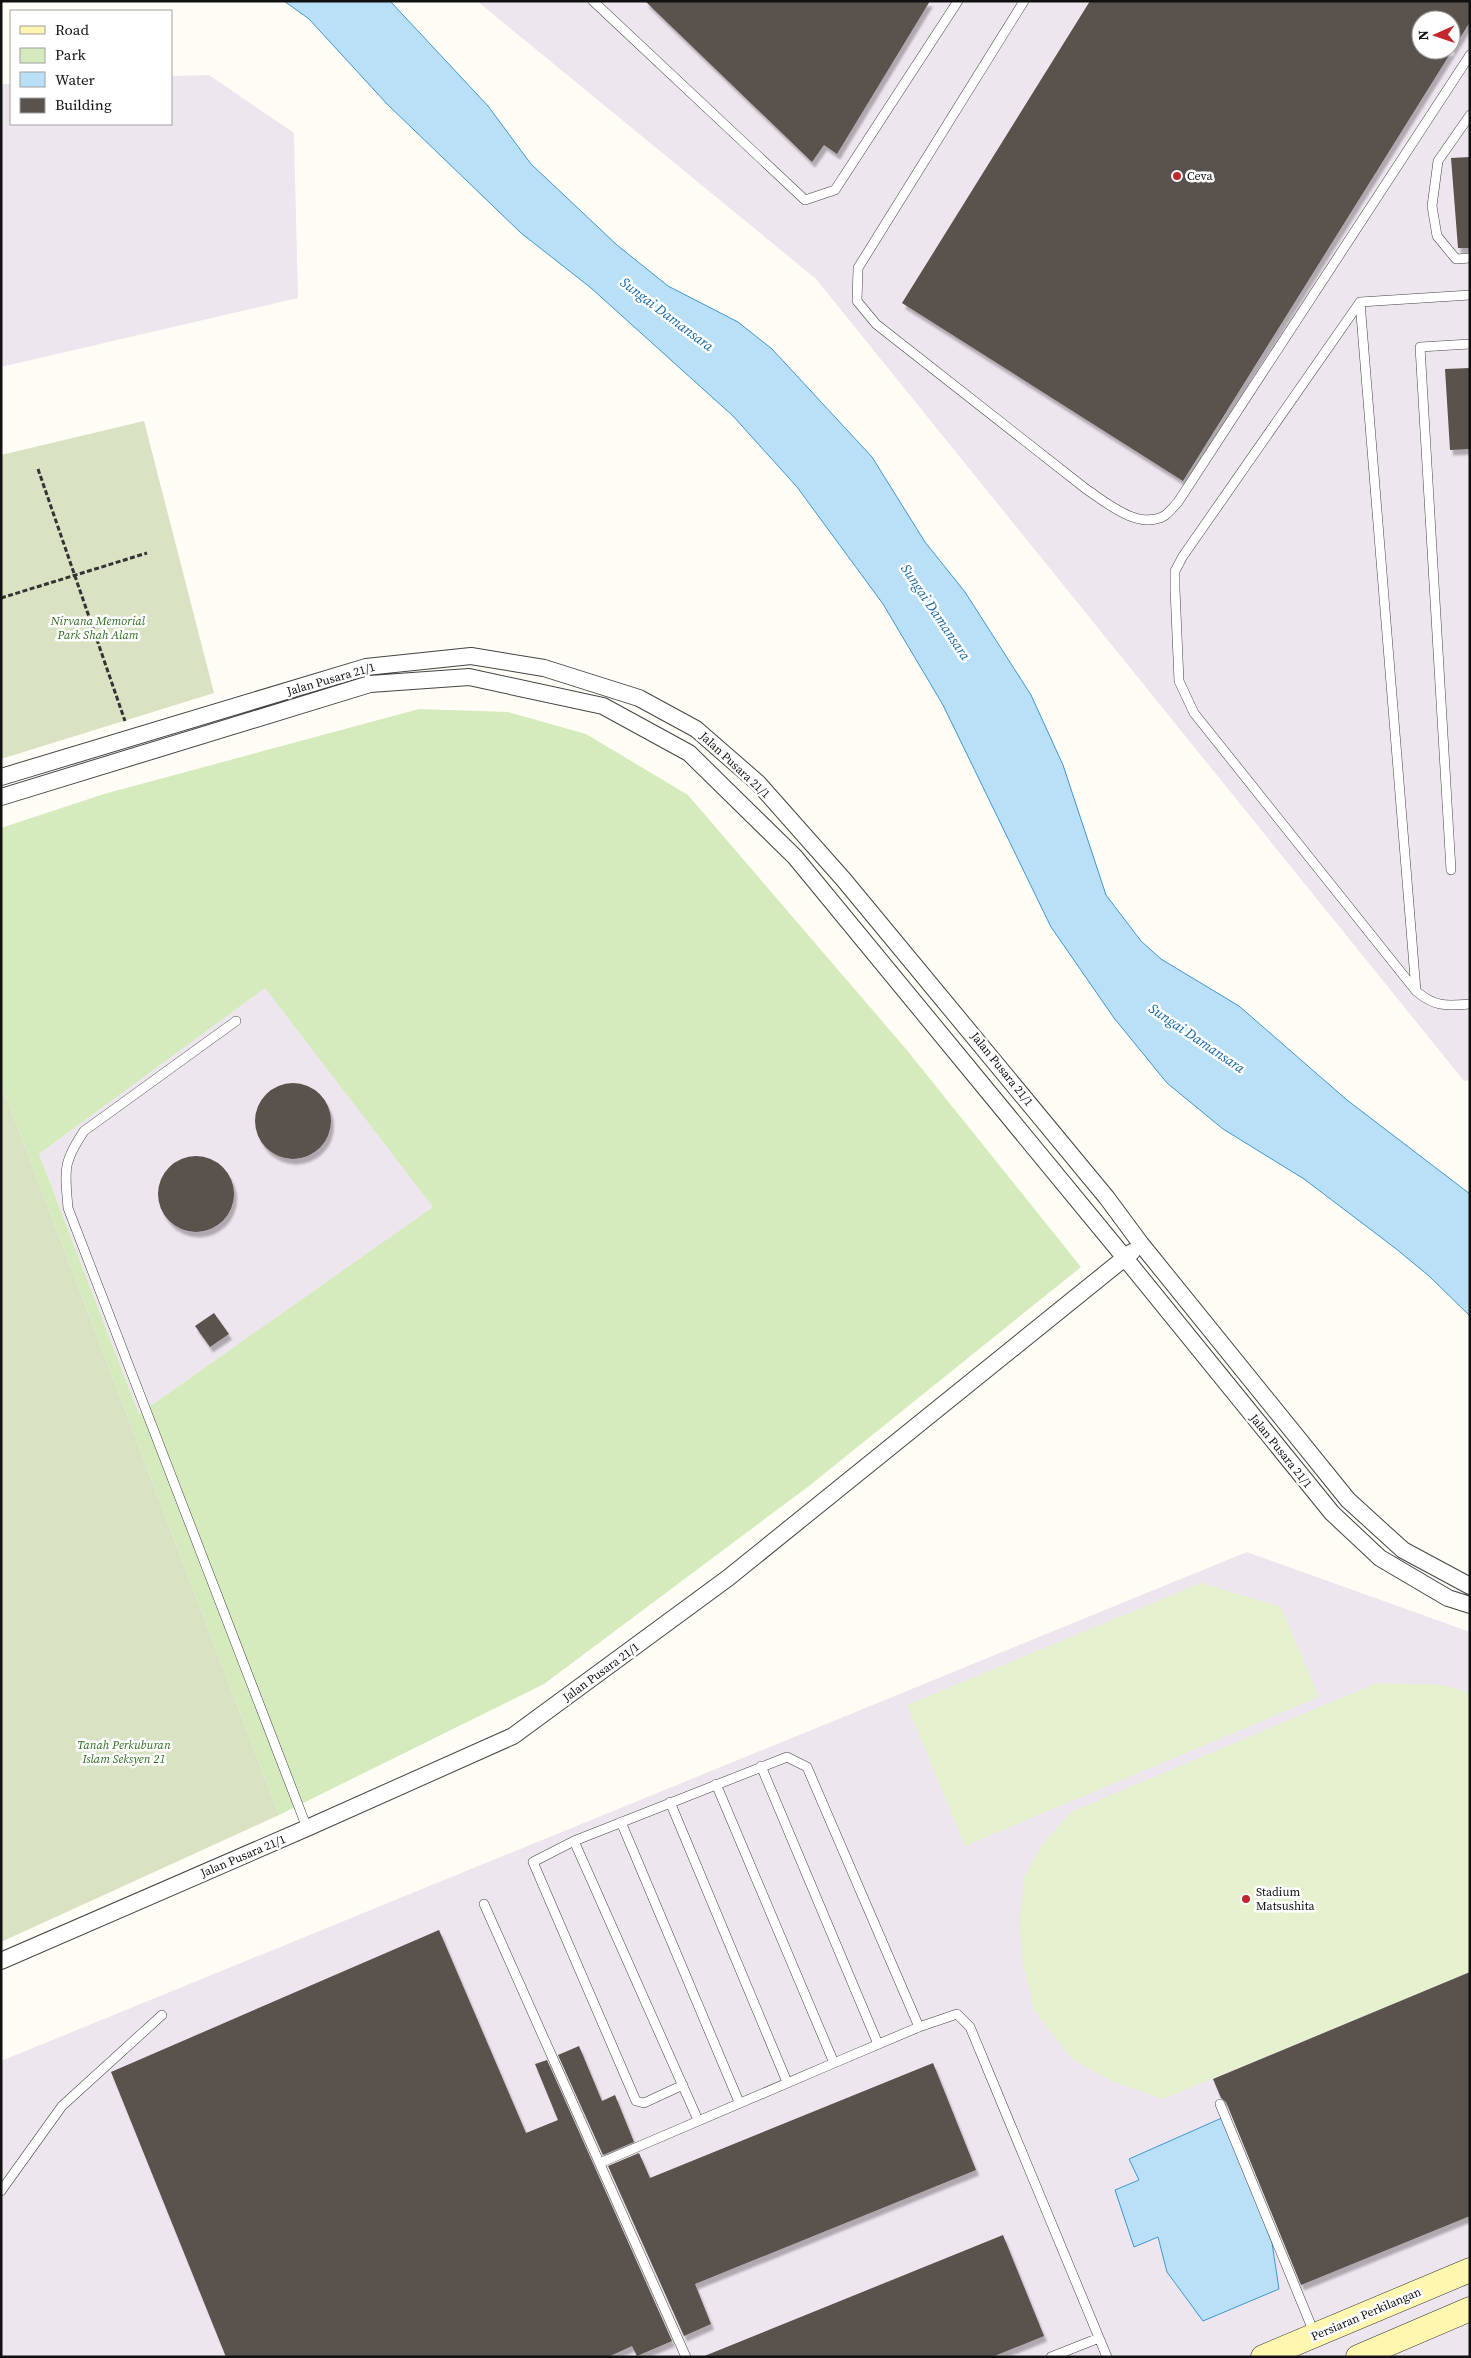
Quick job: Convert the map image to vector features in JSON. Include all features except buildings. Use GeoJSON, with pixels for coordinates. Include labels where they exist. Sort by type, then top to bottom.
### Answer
{"type":"FeatureCollection","features":[{"type":"Feature","properties":{"kind":"main road","name":"Persiaran Perkilangan"},"geometry":{"type":"LineString","coordinates":[[1263,2357],[1470,2270]]}},
{"type":"Feature","properties":{"kind":"main road"},"geometry":{"type":"LineString","coordinates":[[1358,2357],[1470,2310]]}},
{"type":"Feature","properties":{"kind":"street","name":"Jalan Pusara 21/1"},"geometry":{"type":"LineString","coordinates":[[1,777],[366,667],[471,656],[544,668],[639,698],[696,729],[758,783],[844,880],[982,1044],[1348,1500],[1403,1550],[1470,1586]]}},
{"type":"Feature","properties":{"kind":"street","name":"Jalan Pusara 21/1"},"geometry":{"type":"LineString","coordinates":[[1,797],[370,684],[469,677],[603,706],[689,753],[795,857],[1332,1513],[1380,1558],[1448,1598],[1470,1605]]}},
{"type":"Feature","properties":{"kind":"street","name":"Jalan Pusara 21/1"},"geometry":{"type":"LineString","coordinates":[[1,1961],[513,1736],[728,1578],[1141,1244]]}},
{"type":"Feature","properties":{"kind":"lane"},"geometry":{"type":"LineString","coordinates":[[593,1],[805,200],[835,190],[958,1]]}},
{"type":"Feature","properties":{"kind":"lane"},"geometry":{"type":"LineString","coordinates":[[1024,1],[858,268],[857,301],[876,324],[1086,489],[1114,508],[1133,517],[1150,520],[1165,515],[1178,502],[1470,56]]}},
{"type":"Feature","properties":{"kind":"lane"},"geometry":{"type":"LineString","coordinates":[[1470,115],[1438,160],[1432,206],[1437,236],[1447,251],[1456,259],[1470,258]]}},
{"type":"Feature","properties":{"kind":"lane"},"geometry":{"type":"LineString","coordinates":[[1360,302],[1470,295]]}},
{"type":"Feature","properties":{"kind":"lane"},"geometry":{"type":"LineString","coordinates":[[1360,302],[1183,556],[1175,572],[1180,681],[1194,713],[1416,991],[1428,1001],[1444,1006],[1470,1004]]}},
{"type":"Feature","properties":{"kind":"lane"},"geometry":{"type":"LineString","coordinates":[[1360,302],[1416,991]]}},
{"type":"Feature","properties":{"kind":"lane"},"geometry":{"type":"LineString","coordinates":[[1451,870],[1420,347],[1470,344]]}},
{"type":"Feature","properties":{"kind":"lane"},"geometry":{"type":"LineString","coordinates":[[236,1021],[84,1131],[71,1150],[65,1168],[68,1208],[307,1828]]}},
{"type":"Feature","properties":{"kind":"lane"},"geometry":{"type":"LineString","coordinates":[[683,2085],[644,2103],[636,2101],[532,1862],[574,1841],[620,1822],[787,1757],[808,1767],[920,2027]]}},
{"type":"Feature","properties":{"kind":"lane"},"geometry":{"type":"LineString","coordinates":[[761,1766],[878,2044]]}},
{"type":"Feature","properties":{"kind":"lane"},"geometry":{"type":"LineString","coordinates":[[716,1784],[834,2063]]}},
{"type":"Feature","properties":{"kind":"lane"},"geometry":{"type":"LineString","coordinates":[[670,1802],[787,2082]]}},
{"type":"Feature","properties":{"kind":"lane"},"geometry":{"type":"LineString","coordinates":[[620,1822],[740,2102]]}},
{"type":"Feature","properties":{"kind":"lane"},"geometry":{"type":"LineString","coordinates":[[574,1841],[698,2120]]}},
{"type":"Feature","properties":{"kind":"lane"},"geometry":{"type":"LineString","coordinates":[[484,1904],[686,2357]]}},
{"type":"Feature","properties":{"kind":"lane"},"geometry":{"type":"LineString","coordinates":[[600,2163],[878,2044],[957,2014],[970,2027],[1107,2357]]}},
{"type":"Feature","properties":{"kind":"lane"},"geometry":{"type":"LineString","coordinates":[[1,2191],[62,2106],[162,2015]]}},
{"type":"Feature","properties":{"kind":"lane"},"geometry":{"type":"LineString","coordinates":[[1220,2104],[1315,2336]]}},
{"type":"Feature","properties":{"kind":"lane"},"geometry":{"type":"LineString","coordinates":[[1051,2357],[1099,2338]]}},
{"type":"Feature","properties":{"kind":"path"},"geometry":{"type":"LineString","coordinates":[[38,470],[131,738]]}},
{"type":"Feature","properties":{"kind":"path"},"geometry":{"type":"LineString","coordinates":[[1,598],[147,554]]}},
{"type":"Feature","properties":{"kind":"shaded area"},"geometry":{"type":"Polygon","coordinates":[[[477,1],[1470,1],[1470,1080],[1464,1081],[816,279],[477,1]]]}},
{"type":"Feature","properties":{"kind":"shaded area"},"geometry":{"type":"Polygon","coordinates":[[[209,75],[294,133],[298,298],[1,367],[1,84],[10,84],[10,125],[172,125],[172,76],[209,75]]]}},
{"type":"Feature","properties":{"kind":"shaded area"},"geometry":{"type":"Polygon","coordinates":[[[265,987],[434,1207],[139,1414],[39,1154],[265,987]]]}},
{"type":"Feature","properties":{"kind":"shaded area"},"geometry":{"type":"Polygon","coordinates":[[[1247,1552],[1470,1632],[1470,2357],[1,2357],[1,2061],[1247,1552]]]}},
{"type":"Feature","properties":{"kind":"green space","name":"Nirvana Memorial Park Shah Alam"},"geometry":{"type":"Polygon","coordinates":[[[144,421],[214,693],[1,759],[1,455],[144,421]]]}},
{"type":"Feature","properties":{"kind":"green space"},"geometry":{"type":"Polygon","coordinates":[[[419,709],[508,712],[586,734],[688,795],[906,1049],[1081,1267],[809,1486],[544,1684],[279,1815],[1,1083],[1,828],[104,794],[419,709]],[[265,988],[39,1154],[139,1414],[433,1207],[265,988]]]}},
{"type":"Feature","properties":{"kind":"green space","name":"Tanah Perkuburan Islam Seksyen 21"},"geometry":{"type":"Polygon","coordinates":[[[1,1083],[279,1815],[1,1942],[1,1083]]]}},
{"type":"Feature","properties":{"kind":"green space"},"geometry":{"type":"Polygon","coordinates":[[[1201,1583],[1281,1607],[1319,1697],[965,1846],[907,1705],[1201,1583]]]}},
{"type":"Feature","properties":{"kind":"green space","name":"Stadium Matsushita"},"geometry":{"type":"Polygon","coordinates":[[[1377,1683],[1442,1685],[1470,1693],[1470,1972],[1163,2099],[1114,2082],[1072,2059],[1034,2010],[1022,1959],[1020,1920],[1024,1877],[1043,1844],[1071,1812],[1377,1683]]]}},
{"type":"Feature","properties":{"kind":"water","name":"Sungai Damansara"},"geometry":{"type":"Polygon","coordinates":[[[284,1],[390,1],[488,106],[531,164],[617,245],[668,286],[738,322],[772,349],[872,457],[925,542],[965,592],[1031,695],[1063,765],[1106,895],[1141,941],[1161,959],[1239,1006],[1347,1100],[1470,1194],[1470,1316],[1429,1276],[1395,1248],[1304,1179],[1223,1129],[1167,1083],[1114,1018],[1051,927],[943,705],[883,604],[797,487],[733,416],[591,288],[521,233],[387,104],[309,19],[284,1]]]}},
{"type":"Feature","properties":{"kind":"water"},"geometry":{"type":"Polygon","coordinates":[[[1224,2117],[1272,2243],[1279,2289],[1203,2321],[1167,2272],[1158,2237],[1134,2247],[1115,2190],[1139,2180],[1129,2159],[1224,2117]]]}},
{"type":"Feature","properties":{"kind":"place","name":"Ceva"},"geometry":{"type":"Point","coordinates":[1177,176]}},
{"type":"Feature","properties":{"kind":"place","name":"Stadium Matsushita"},"geometry":{"type":"Point","coordinates":[1246,1899]}}]}
